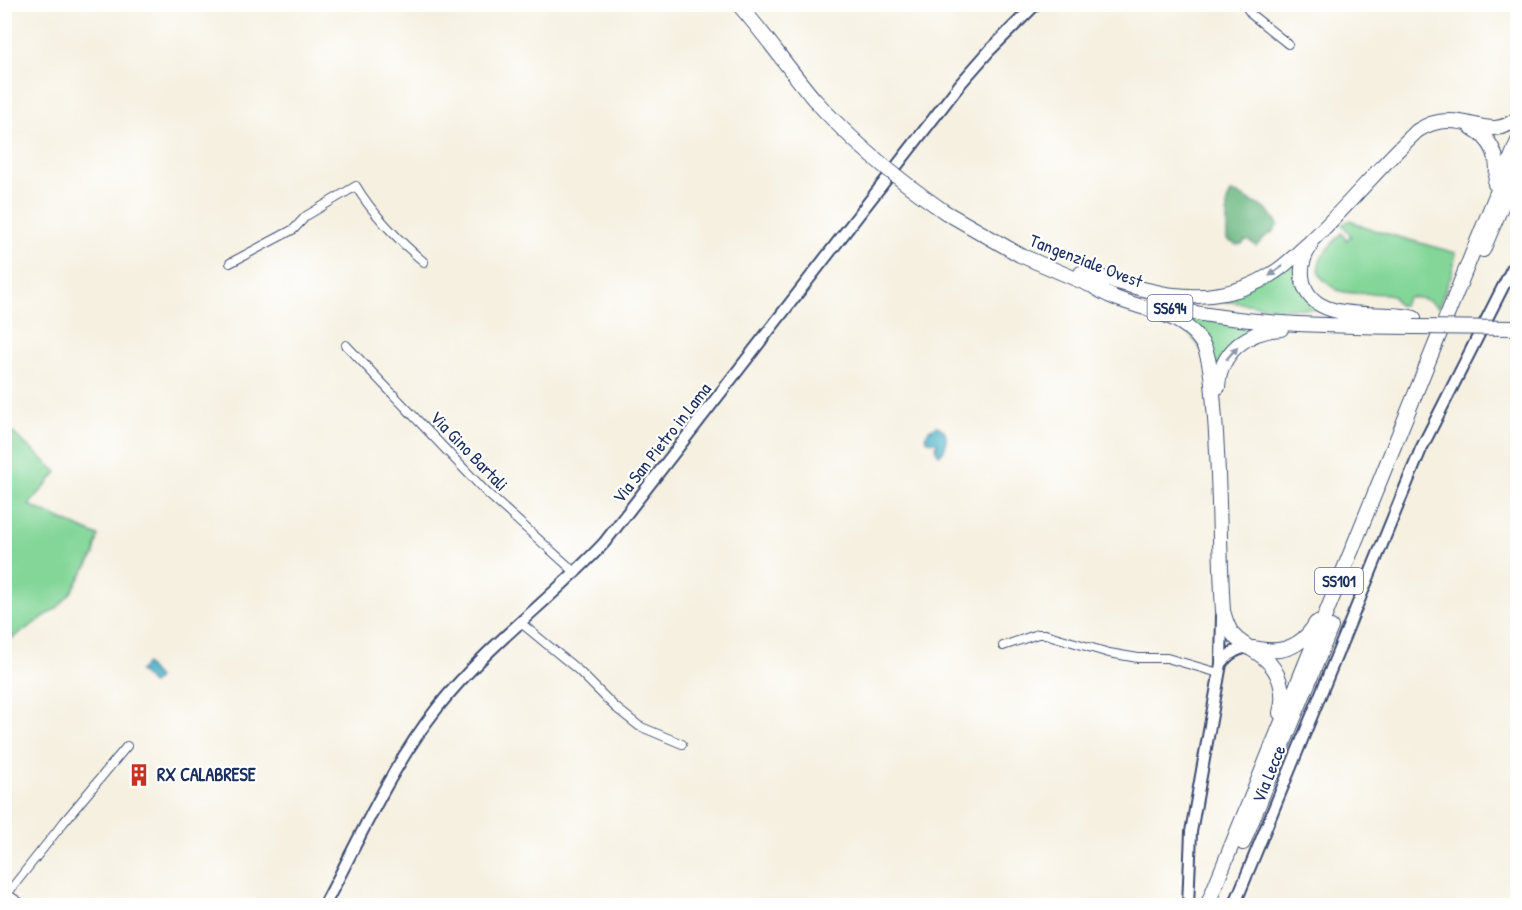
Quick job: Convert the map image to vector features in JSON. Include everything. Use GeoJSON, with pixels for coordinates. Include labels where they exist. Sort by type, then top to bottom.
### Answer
{"type":"FeatureCollection","features":[{"type":"Feature","properties":{"kind":"highway","name":"Tangenziale Ovest"},"geometry":{"type":"LineString","coordinates":[[738,4],[815,99],[857,143],[897,177],[1020,255],[1094,286],[1136,300],[1206,316],[1281,324],[1361,326],[1518,319]]}},
{"type":"Feature","properties":{"kind":"highway","name":"Tangenziale Ovest"},"geometry":{"type":"LineString","coordinates":[[749,4],[820,92],[873,147],[947,208],[1022,247],[1081,273],[1153,297],[1221,310],[1298,317],[1518,328]]}},
{"type":"Feature","properties":{"kind":"highway"},"geometry":{"type":"LineString","coordinates":[[1081,273],[1175,296],[1222,294],[1253,284],[1280,269],[1320,232],[1417,131],[1440,122],[1457,121],[1494,128],[1504,126],[1518,117]]}},
{"type":"Feature","properties":{"kind":"highway"},"geometry":{"type":"LineString","coordinates":[[1466,124],[1479,132],[1491,144],[1495,150],[1498,168],[1470,256]]}},
{"type":"Feature","properties":{"kind":"highway","name":"SS101"},"geometry":{"type":"LineString","coordinates":[[1207,906],[1518,141]]}},
{"type":"Feature","properties":{"kind":"highway","name":"SS101"},"geometry":{"type":"LineString","coordinates":[[1217,906],[1518,167]]}},
{"type":"Feature","properties":{"kind":"highway"},"geometry":{"type":"LineString","coordinates":[[1320,232],[1307,251],[1301,270],[1306,290],[1312,299],[1338,312],[1402,315],[1414,323]]}},
{"type":"Feature","properties":{"kind":"highway"},"geometry":{"type":"LineString","coordinates":[[1094,286],[1110,296],[1178,321],[1199,339],[1210,366],[1223,611],[1230,630],[1242,643],[1263,657],[1277,674],[1281,684],[1282,701],[1279,715],[1251,796]]}},
{"type":"Feature","properties":{"kind":"highway"},"geometry":{"type":"LineString","coordinates":[[1215,428],[1219,372],[1240,344],[1256,334],[1272,330],[1361,326]]}},
{"type":"Feature","properties":{"kind":"highway"},"geometry":{"type":"LineString","coordinates":[[1250,647],[1262,650],[1283,650],[1302,642],[1318,620],[1354,543]]}},
{"type":"Feature","properties":{"kind":"main road","name":"Via San Pietro in Lama"},"geometry":{"type":"LineString","coordinates":[[324,906],[376,804],[402,757],[420,731],[460,681],[576,573],[631,510],[961,83],[1036,4]]}},
{"type":"Feature","properties":{"kind":"main road","name":"Via Lecce"},"geometry":{"type":"LineString","coordinates":[[1234,906],[1425,440],[1518,257]]}},
{"type":"Feature","properties":{"kind":"main road"},"geometry":{"type":"LineString","coordinates":[[1188,906],[1191,832],[1220,668],[1222,598]]}},
{"type":"Feature","properties":{"kind":"main road"},"geometry":{"type":"LineString","coordinates":[[1220,668],[1226,658],[1236,650],[1250,647]]}},
{"type":"Feature","properties":{"kind":"street"},"geometry":{"type":"LineString","coordinates":[[1244,4],[1252,15],[1288,44]]}},
{"type":"Feature","properties":{"kind":"street"},"geometry":{"type":"LineString","coordinates":[[230,262],[294,229],[306,216],[356,186],[378,215],[424,262]]}},
{"type":"Feature","properties":{"kind":"street","name":"Via Gino Bartali"},"geometry":{"type":"LineString","coordinates":[[346,345],[487,493],[576,573]]}},
{"type":"Feature","properties":{"kind":"street"},"geometry":{"type":"LineString","coordinates":[[521,624],[578,670],[615,707],[639,726],[682,744]]}},
{"type":"Feature","properties":{"kind":"street"},"geometry":{"type":"LineString","coordinates":[[1003,646],[1044,634],[1118,655],[1167,658],[1220,668]]}},
{"type":"Feature","properties":{"kind":"street"},"geometry":{"type":"LineString","coordinates":[[25,906],[6,893],[127,746]]}},
{"type":"Feature","properties":{"kind":"green space"},"geometry":{"type":"Polygon","coordinates":[[[1231,193],[1236,193],[1269,211],[1278,224],[1274,231],[1256,246],[1250,241],[1237,245],[1227,240],[1227,201],[1231,193]]]}},
{"type":"Feature","properties":{"kind":"green space"},"geometry":{"type":"Polygon","coordinates":[[[1351,220],[1363,227],[1456,253],[1452,273],[1438,308],[1431,302],[1420,298],[1408,297],[1403,305],[1398,305],[1392,295],[1340,291],[1324,280],[1320,274],[1320,261],[1342,233],[1346,240],[1351,236],[1342,224],[1351,220]]]}},
{"type":"Feature","properties":{"kind":"green space"},"geometry":{"type":"Polygon","coordinates":[[[1299,258],[1323,309],[1278,308],[1209,299],[1299,258]]]}},
{"type":"Feature","properties":{"kind":"green space"},"geometry":{"type":"Polygon","coordinates":[[[1173,313],[1264,327],[1216,370],[1173,313]]]}},
{"type":"Feature","properties":{"kind":"green space"},"geometry":{"type":"Polygon","coordinates":[[[4,425],[57,472],[29,505],[98,536],[94,555],[70,594],[57,608],[5,643],[4,425]]]}},
{"type":"Feature","properties":{"kind":"water"},"geometry":{"type":"Polygon","coordinates":[[[937,426],[944,430],[946,440],[944,450],[939,455],[936,451],[937,442],[928,441],[925,437],[929,430],[937,426]]]}},
{"type":"Feature","properties":{"kind":"water"},"geometry":{"type":"Polygon","coordinates":[[[146,664],[158,678],[152,684],[139,671],[146,664]]]}},
{"type":"Feature","properties":{"kind":"place","name":"RX CALABRESE"},"geometry":{"type":"Point","coordinates":[139,775]}}]}
